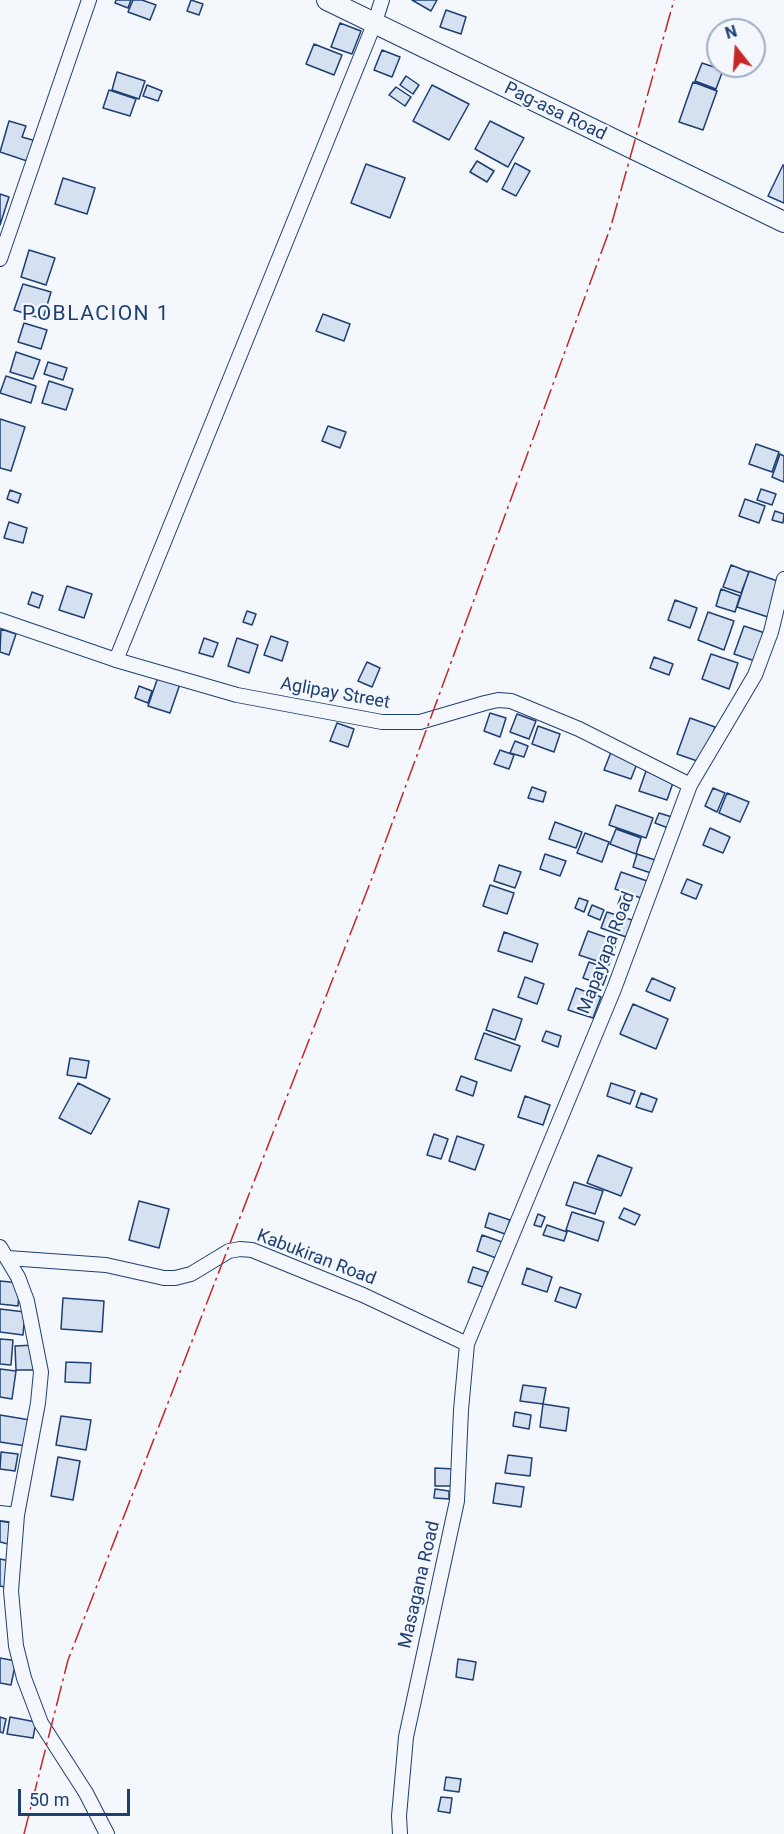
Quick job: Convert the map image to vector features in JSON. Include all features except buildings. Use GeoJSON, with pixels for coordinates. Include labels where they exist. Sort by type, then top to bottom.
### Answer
{"type":"FeatureCollection","features":[{"type":"Feature","properties":{"kind":"main road","name":"Pag-asa Road"},"geometry":{"type":"LineString","coordinates":[[327,0],[784,222]]}},
{"type":"Feature","properties":{"kind":"street"},"geometry":{"type":"LineString","coordinates":[[0,259],[2,241],[89,0]]}},
{"type":"Feature","properties":{"kind":"street"},"geometry":{"type":"LineString","coordinates":[[116,660],[382,0]]}},
{"type":"Feature","properties":{"kind":"street","name":"Mapayapa Road"},"geometry":{"type":"LineString","coordinates":[[468,1344],[614,989],[690,785],[755,675],[771,632],[784,579]]}},
{"type":"Feature","properties":{"kind":"street","name":"Aglipay Street"},"geometry":{"type":"LineString","coordinates":[[0,620],[116,660],[237,695],[382,722],[420,722],[498,700],[511,701],[579,729],[690,785]]}},
{"type":"Feature","properties":{"kind":"street","name":"Kabukiran Road"},"geometry":{"type":"LineString","coordinates":[[4,1253],[106,1265],[164,1278],[175,1278],[191,1274],[229,1251],[252,1250],[363,1295],[468,1344]]}},
{"type":"Feature","properties":{"kind":"street"},"geometry":{"type":"LineString","coordinates":[[4,1253],[18,1276],[27,1301],[41,1372],[38,1403],[17,1515],[11,1591],[16,1646],[24,1678],[41,1723],[86,1793],[106,1834]]}},
{"type":"Feature","properties":{"kind":"street","name":"Masagana Road"},"geometry":{"type":"LineString","coordinates":[[400,1834],[399,1816],[406,1737],[457,1501],[461,1410],[468,1344]]}},
{"type":"Feature","properties":{"kind":"street"},"geometry":{"type":"LineString","coordinates":[[0,1513],[17,1515]]}},
{"type":"Feature","properties":{"kind":"power"},"geometry":{"type":"LineString","coordinates":[[24,1834],[68,1660],[372,878],[611,226],[674,0]]}},
{"type":"Feature","properties":{"kind":"district","name":"POBLACION 1"},"geometry":{"type":"Point","coordinates":[96,315]}}]}
